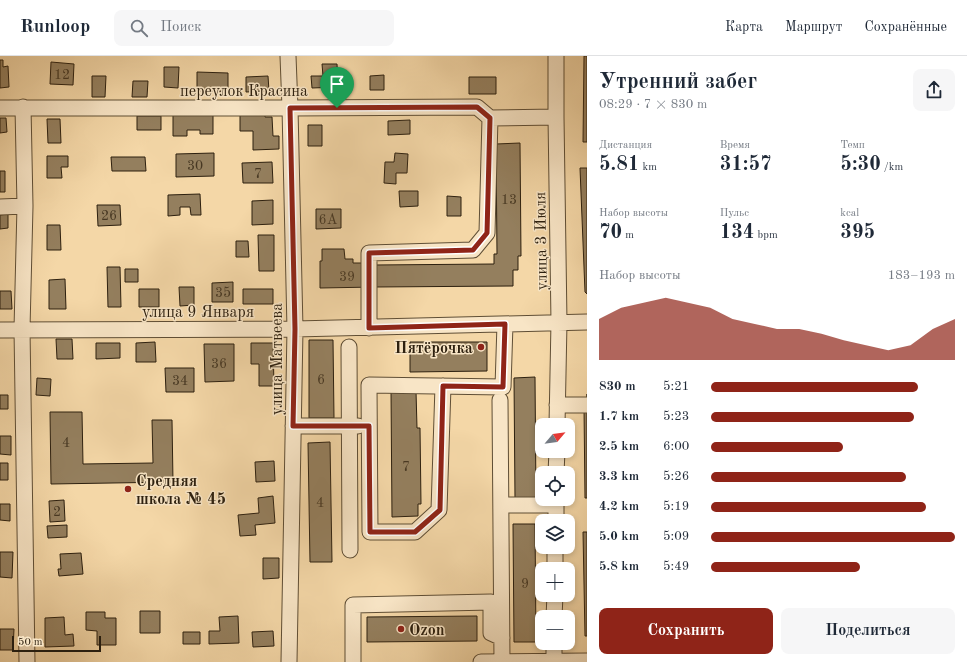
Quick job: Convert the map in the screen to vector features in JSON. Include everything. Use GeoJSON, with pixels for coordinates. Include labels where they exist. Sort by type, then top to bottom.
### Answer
{"type":"FeatureCollection","features":[{"type":"Feature","properties":{"kind":"street","name":"улица Матвеева"},"geometry":{"type":"LineString","coordinates":[[288,56],[295,329],[289,662]]}},
{"type":"Feature","properties":{"kind":"street","name":"улица 3 Июля"},"geometry":{"type":"LineString","coordinates":[[556,56],[558,322],[557,418]]}},
{"type":"Feature","properties":{"kind":"street"},"geometry":{"type":"LineString","coordinates":[[23,107],[25,206],[22,329],[27,662]]}},
{"type":"Feature","properties":{"kind":"street","name":"переулок Красина"},"geometry":{"type":"LineString","coordinates":[[0,108],[477,107],[490,118]]}},
{"type":"Feature","properties":{"kind":"street"},"geometry":{"type":"LineString","coordinates":[[369,328],[369,253],[473,250],[487,233],[490,118],[556,117]]}},
{"type":"Feature","properties":{"kind":"street"},"geometry":{"type":"LineString","coordinates":[[0,207],[25,206]]}},
{"type":"Feature","properties":{"kind":"street","name":"улица 9 Января"},"geometry":{"type":"LineString","coordinates":[[0,330],[369,328],[587,322]]}},
{"type":"Feature","properties":{"kind":"street"},"geometry":{"type":"LineString","coordinates":[[443,386],[440,510],[415,532],[370,532],[369,385],[443,386],[503,387],[505,324]]}},
{"type":"Feature","properties":{"kind":"street"},"geometry":{"type":"LineString","coordinates":[[349,347],[350,550]]}},
{"type":"Feature","properties":{"kind":"street"},"geometry":{"type":"LineString","coordinates":[[500,400],[502,662]]}},
{"type":"Feature","properties":{"kind":"street"},"geometry":{"type":"LineString","coordinates":[[557,405],[587,405]]}},
{"type":"Feature","properties":{"kind":"street"},"geometry":{"type":"LineString","coordinates":[[293,426],[369,426]]}},
{"type":"Feature","properties":{"kind":"street"},"geometry":{"type":"LineString","coordinates":[[501,505],[535,503]]}},
{"type":"Feature","properties":{"kind":"street"},"geometry":{"type":"LineString","coordinates":[[353,662],[353,605],[491,602],[491,633],[502,638]]}},
{"type":"Feature","properties":{"kind":"street"},"geometry":{"type":"LineString","coordinates":[[554,650],[554,662]]}},
{"type":"Feature","properties":{"kind":"street"},"geometry":{"type":"LineString","coordinates":[[482,662],[587,661]]}},
{"type":"Feature","properties":{"kind":"building"},"geometry":{"type":"Polygon","coordinates":[[[584,56],[587,56],[587,142],[583,142],[584,56]]]}},
{"type":"Feature","properties":{"kind":"building"},"geometry":{"type":"Polygon","coordinates":[[[0,60],[3,60],[3,67],[8,66],[9,87],[0,88],[0,60]]]}},
{"type":"Feature","properties":{"kind":"building"},"geometry":{"type":"Polygon","coordinates":[[[51,62],[74,64],[73,85],[50,84],[51,62]]]}},
{"type":"Feature","properties":{"kind":"building"},"geometry":{"type":"Polygon","coordinates":[[[322,64],[337,64],[338,87],[312,88],[311,76],[323,76],[322,64]]]}},
{"type":"Feature","properties":{"kind":"building"},"geometry":{"type":"Polygon","coordinates":[[[164,67],[179,67],[178,88],[164,87],[164,67]]]}},
{"type":"Feature","properties":{"kind":"building"},"geometry":{"type":"Polygon","coordinates":[[[197,72],[228,73],[228,92],[197,91],[197,72]]]}},
{"type":"Feature","properties":{"kind":"building"},"geometry":{"type":"Polygon","coordinates":[[[384,75],[384,90],[370,90],[370,76],[384,75]]]}},
{"type":"Feature","properties":{"kind":"building"},"geometry":{"type":"Polygon","coordinates":[[[92,76],[106,76],[105,97],[92,97],[92,76]]]}},
{"type":"Feature","properties":{"kind":"building"},"geometry":{"type":"Polygon","coordinates":[[[268,76],[269,91],[246,92],[246,77],[268,76]]]}},
{"type":"Feature","properties":{"kind":"building"},"geometry":{"type":"Polygon","coordinates":[[[469,77],[496,77],[496,94],[469,94],[469,77]]]}},
{"type":"Feature","properties":{"kind":"building"},"geometry":{"type":"Polygon","coordinates":[[[133,81],[148,81],[147,97],[132,97],[133,81]]]}},
{"type":"Feature","properties":{"kind":"building"},"geometry":{"type":"Polygon","coordinates":[[[265,110],[265,117],[272,117],[273,136],[279,136],[279,149],[253,150],[253,131],[240,131],[240,111],[265,110]]]}},
{"type":"Feature","properties":{"kind":"building"},"geometry":{"type":"Polygon","coordinates":[[[213,114],[213,134],[200,134],[200,130],[187,130],[187,136],[173,136],[173,115],[213,114]]]}},
{"type":"Feature","properties":{"kind":"building"},"geometry":{"type":"Polygon","coordinates":[[[137,116],[161,116],[161,130],[137,130],[137,116]]]}},
{"type":"Feature","properties":{"kind":"building"},"geometry":{"type":"Polygon","coordinates":[[[0,118],[6,118],[7,132],[0,133],[0,118]]]}},
{"type":"Feature","properties":{"kind":"building"},"geometry":{"type":"Polygon","coordinates":[[[47,119],[60,119],[61,143],[48,143],[47,119]]]}},
{"type":"Feature","properties":{"kind":"building"},"geometry":{"type":"Polygon","coordinates":[[[410,120],[410,134],[388,135],[388,121],[410,120]]]}},
{"type":"Feature","properties":{"kind":"building"},"geometry":{"type":"Polygon","coordinates":[[[308,125],[322,125],[322,146],[308,146],[308,125]]]}},
{"type":"Feature","properties":{"kind":"building"},"geometry":{"type":"Polygon","coordinates":[[[520,143],[521,256],[518,256],[518,270],[513,270],[513,286],[375,287],[374,265],[494,264],[494,254],[497,254],[496,144],[520,143]]]}},
{"type":"Feature","properties":{"kind":"building"},"geometry":{"type":"Polygon","coordinates":[[[214,153],[214,176],[176,177],[176,154],[214,153]]]}},
{"type":"Feature","properties":{"kind":"building"},"geometry":{"type":"Polygon","coordinates":[[[395,153],[408,154],[407,173],[396,173],[396,184],[384,183],[385,162],[394,162],[395,153]]]}},
{"type":"Feature","properties":{"kind":"building"},"geometry":{"type":"Polygon","coordinates":[[[47,156],[68,156],[68,167],[61,167],[62,178],[47,178],[47,156]]]}},
{"type":"Feature","properties":{"kind":"building"},"geometry":{"type":"Polygon","coordinates":[[[111,157],[145,157],[146,171],[112,171],[111,157]]]}},
{"type":"Feature","properties":{"kind":"building"},"geometry":{"type":"Polygon","coordinates":[[[272,162],[273,183],[243,183],[242,163],[272,162]]]}},
{"type":"Feature","properties":{"kind":"building"},"geometry":{"type":"Polygon","coordinates":[[[580,168],[587,168],[587,294],[585,292],[580,168]]]}},
{"type":"Feature","properties":{"kind":"building"},"geometry":{"type":"Polygon","coordinates":[[[0,171],[5,171],[5,192],[0,192],[0,171]]]}},
{"type":"Feature","properties":{"kind":"building"},"geometry":{"type":"Polygon","coordinates":[[[399,191],[418,191],[418,206],[400,207],[399,191]]]}},
{"type":"Feature","properties":{"kind":"building"},"geometry":{"type":"Polygon","coordinates":[[[200,194],[201,215],[191,215],[190,207],[180,207],[180,215],[168,216],[168,195],[200,194]]]}},
{"type":"Feature","properties":{"kind":"building"},"geometry":{"type":"Polygon","coordinates":[[[447,196],[461,197],[461,216],[447,216],[447,196]]]}},
{"type":"Feature","properties":{"kind":"building"},"geometry":{"type":"Polygon","coordinates":[[[273,200],[273,224],[252,225],[252,201],[273,200]]]}},
{"type":"Feature","properties":{"kind":"building"},"geometry":{"type":"Polygon","coordinates":[[[97,205],[120,205],[121,225],[98,226],[97,205]]]}},
{"type":"Feature","properties":{"kind":"building"},"geometry":{"type":"Polygon","coordinates":[[[316,209],[341,209],[341,228],[316,229],[316,209]]]}},
{"type":"Feature","properties":{"kind":"building"},"geometry":{"type":"Polygon","coordinates":[[[8,214],[8,228],[0,229],[0,215],[8,214]]]}},
{"type":"Feature","properties":{"kind":"building"},"geometry":{"type":"Polygon","coordinates":[[[47,225],[60,225],[61,250],[47,250],[47,225]]]}},
{"type":"Feature","properties":{"kind":"building"},"geometry":{"type":"Polygon","coordinates":[[[258,235],[274,235],[274,271],[259,271],[258,235]]]}},
{"type":"Feature","properties":{"kind":"building"},"geometry":{"type":"Polygon","coordinates":[[[236,241],[248,241],[249,257],[236,257],[236,241]]]}},
{"type":"Feature","properties":{"kind":"building"},"geometry":{"type":"Polygon","coordinates":[[[322,249],[344,249],[345,259],[353,259],[353,263],[374,263],[375,287],[320,288],[320,261],[322,261],[322,249]]]}},
{"type":"Feature","properties":{"kind":"building"},"geometry":{"type":"Polygon","coordinates":[[[107,267],[120,267],[121,307],[108,307],[107,267]]]}},
{"type":"Feature","properties":{"kind":"building"},"geometry":{"type":"Polygon","coordinates":[[[125,269],[138,269],[138,282],[125,282],[125,269]]]}},
{"type":"Feature","properties":{"kind":"building"},"geometry":{"type":"Polygon","coordinates":[[[65,279],[66,309],[49,309],[49,280],[65,279]]]}},
{"type":"Feature","properties":{"kind":"building"},"geometry":{"type":"Polygon","coordinates":[[[233,282],[233,302],[212,302],[212,283],[233,282]]]}},
{"type":"Feature","properties":{"kind":"building"},"geometry":{"type":"Polygon","coordinates":[[[179,287],[194,287],[194,305],[180,306],[179,287]]]}},
{"type":"Feature","properties":{"kind":"building"},"geometry":{"type":"Polygon","coordinates":[[[139,289],[159,289],[159,307],[139,307],[139,289]]]}},
{"type":"Feature","properties":{"kind":"building"},"geometry":{"type":"Polygon","coordinates":[[[243,289],[273,289],[273,304],[243,304],[243,289]]]}},
{"type":"Feature","properties":{"kind":"building"},"geometry":{"type":"Polygon","coordinates":[[[0,291],[11,291],[12,309],[0,309],[0,291]]]}},
{"type":"Feature","properties":{"kind":"building"},"geometry":{"type":"Polygon","coordinates":[[[56,339],[72,339],[73,359],[57,359],[56,339]]]}},
{"type":"Feature","properties":{"kind":"building"},"geometry":{"type":"Polygon","coordinates":[[[309,340],[333,340],[334,418],[309,418],[309,340]]]}},
{"type":"Feature","properties":{"kind":"building"},"geometry":{"type":"Polygon","coordinates":[[[155,342],[156,362],[136,362],[136,343],[155,342]]]}},
{"type":"Feature","properties":{"kind":"building"},"geometry":{"type":"Polygon","coordinates":[[[410,342],[487,342],[487,371],[410,372],[410,342]]]}},
{"type":"Feature","properties":{"kind":"building"},"geometry":{"type":"Polygon","coordinates":[[[96,343],[120,343],[120,358],[96,359],[96,343]]]}},
{"type":"Feature","properties":{"kind":"building"},"geometry":{"type":"Polygon","coordinates":[[[251,343],[273,343],[274,386],[259,386],[259,364],[251,364],[251,343]]]}},
{"type":"Feature","properties":{"kind":"building"},"geometry":{"type":"Polygon","coordinates":[[[204,344],[234,344],[234,381],[205,382],[204,344]]]}},
{"type":"Feature","properties":{"kind":"building"},"geometry":{"type":"Polygon","coordinates":[[[165,368],[194,368],[194,392],[166,392],[165,368]]]}},
{"type":"Feature","properties":{"kind":"building"},"geometry":{"type":"Polygon","coordinates":[[[535,377],[535,499],[515,499],[514,378],[535,377]]]}},
{"type":"Feature","properties":{"kind":"building"},"geometry":{"type":"Polygon","coordinates":[[[37,378],[51,379],[50,396],[36,395],[37,378]]]}},
{"type":"Feature","properties":{"kind":"building"},"geometry":{"type":"Polygon","coordinates":[[[391,391],[416,391],[417,428],[420,428],[421,504],[418,504],[418,516],[392,517],[391,391]]]}},
{"type":"Feature","properties":{"kind":"building"},"geometry":{"type":"Polygon","coordinates":[[[0,395],[8,395],[8,409],[0,409],[0,395]]]}},
{"type":"Feature","properties":{"kind":"building"},"geometry":{"type":"Polygon","coordinates":[[[584,408],[587,408],[587,498],[585,498],[584,408]]]}},
{"type":"Feature","properties":{"kind":"building"},"geometry":{"type":"Polygon","coordinates":[[[50,412],[82,412],[83,464],[153,463],[152,420],[172,420],[173,482],[51,484],[50,412]]]}},
{"type":"Feature","properties":{"kind":"building"},"geometry":{"type":"Polygon","coordinates":[[[0,436],[11,436],[11,455],[0,454],[0,436]]]}},
{"type":"Feature","properties":{"kind":"building"},"geometry":{"type":"Polygon","coordinates":[[[330,442],[332,562],[310,562],[308,443],[330,442]]]}},
{"type":"Feature","properties":{"kind":"building"},"geometry":{"type":"Polygon","coordinates":[[[274,461],[275,481],[256,482],[255,462],[274,461]]]}},
{"type":"Feature","properties":{"kind":"building"},"geometry":{"type":"Polygon","coordinates":[[[0,463],[8,463],[8,480],[0,480],[0,463]]]}},
{"type":"Feature","properties":{"kind":"building"},"geometry":{"type":"Polygon","coordinates":[[[273,496],[275,523],[255,525],[256,535],[240,536],[238,515],[259,513],[258,498],[273,496]]]}},
{"type":"Feature","properties":{"kind":"building"},"geometry":{"type":"Polygon","coordinates":[[[64,500],[65,521],[50,522],[49,501],[64,500]]]}},
{"type":"Feature","properties":{"kind":"building"},"geometry":{"type":"Polygon","coordinates":[[[0,504],[10,504],[10,521],[0,520],[0,504]]]}},
{"type":"Feature","properties":{"kind":"building"},"geometry":{"type":"Polygon","coordinates":[[[513,524],[535,524],[535,642],[514,642],[513,524]]]}},
{"type":"Feature","properties":{"kind":"building"},"geometry":{"type":"Polygon","coordinates":[[[67,525],[67,537],[48,538],[47,526],[67,525]]]}},
{"type":"Feature","properties":{"kind":"building"},"geometry":{"type":"Polygon","coordinates":[[[583,532],[587,532],[587,636],[585,636],[583,532]]]}},
{"type":"Feature","properties":{"kind":"building"},"geometry":{"type":"Polygon","coordinates":[[[0,552],[13,552],[12,578],[0,577],[0,552]]]}},
{"type":"Feature","properties":{"kind":"building"},"geometry":{"type":"Polygon","coordinates":[[[81,553],[83,574],[59,576],[58,569],[61,569],[60,554],[81,553]]]}},
{"type":"Feature","properties":{"kind":"building"},"geometry":{"type":"Polygon","coordinates":[[[263,558],[279,558],[279,578],[263,579],[263,558]]]}},
{"type":"Feature","properties":{"kind":"building"},"geometry":{"type":"Polygon","coordinates":[[[140,611],[160,611],[160,633],[140,633],[140,611]]]}},
{"type":"Feature","properties":{"kind":"building"},"geometry":{"type":"Polygon","coordinates":[[[86,612],[105,612],[105,618],[116,618],[116,645],[97,645],[97,631],[86,630],[86,612]]]}},
{"type":"Feature","properties":{"kind":"building"},"geometry":{"type":"Polygon","coordinates":[[[238,616],[239,643],[209,644],[209,631],[220,631],[219,617],[238,616]]]}},
{"type":"Feature","properties":{"kind":"building"},"geometry":{"type":"Polygon","coordinates":[[[477,616],[477,641],[367,642],[367,617],[477,616]]]}},
{"type":"Feature","properties":{"kind":"building"},"geometry":{"type":"Polygon","coordinates":[[[64,617],[65,635],[73,634],[74,646],[45,647],[45,618],[64,617]]]}},
{"type":"Feature","properties":{"kind":"building"},"geometry":{"type":"Polygon","coordinates":[[[0,629],[14,629],[13,650],[0,650],[0,629]]]}},
{"type":"Feature","properties":{"kind":"building"},"geometry":{"type":"Polygon","coordinates":[[[273,631],[274,646],[253,647],[252,632],[273,631]]]}},
{"type":"Feature","properties":{"kind":"building"},"geometry":{"type":"Polygon","coordinates":[[[183,632],[200,632],[200,644],[183,644],[183,632]]]}},
{"type":"Feature","properties":{"kind":"place","name":"Пятёрочка"},"geometry":{"type":"Point","coordinates":[481,347]}},
{"type":"Feature","properties":{"kind":"place","name":"Средняя школа № 45"},"geometry":{"type":"Point","coordinates":[128,489]}},
{"type":"Feature","properties":{"kind":"place","name":"Ozon"},"geometry":{"type":"Point","coordinates":[401,629]}},
{"type":"Feature","properties":{"kind":"route"},"geometry":{"type":"LineString","coordinates":[[477,107],[490,118],[487,233],[473,250],[369,253],[369,328],[505,324],[503,387],[443,386],[440,510],[415,532],[370,532],[369,426],[293,426],[295,329],[290,108],[337,108],[477,107]]}}]}
